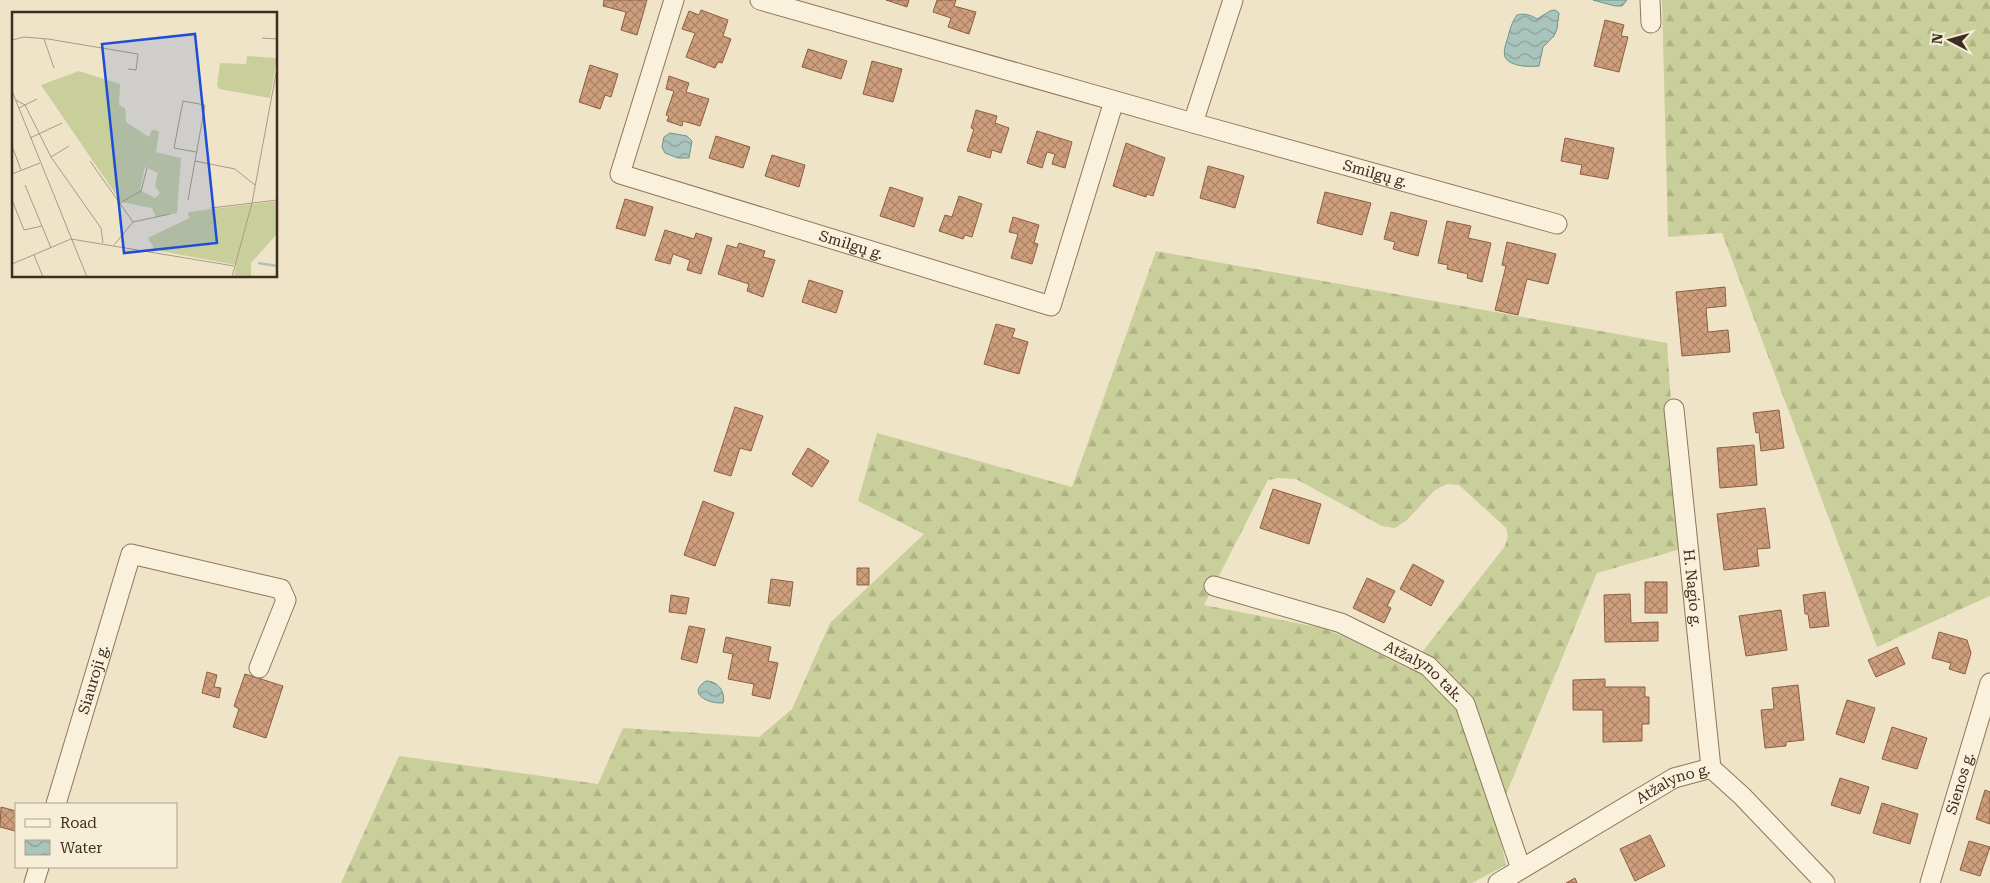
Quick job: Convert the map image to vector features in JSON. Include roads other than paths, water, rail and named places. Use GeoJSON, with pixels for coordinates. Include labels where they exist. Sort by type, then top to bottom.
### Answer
{"type":"FeatureCollection","features":[{"type":"Feature","properties":{"kind":"street","name":"Smilgų g."},"geometry":{"type":"LineString","coordinates":[[674,0],[620,174],[1051,306],[1114,101]]}},
{"type":"Feature","properties":{"kind":"street","name":"Smilgų g."},"geometry":{"type":"LineString","coordinates":[[760,0],[1193,124],[1557,224]]}},
{"type":"Feature","properties":{"kind":"street"},"geometry":{"type":"LineString","coordinates":[[1193,124],[1233,0]]}},
{"type":"Feature","properties":{"kind":"street"},"geometry":{"type":"LineString","coordinates":[[1650,0],[1651,22]]}},
{"type":"Feature","properties":{"kind":"street","name":"H. Nagio g."},"geometry":{"type":"LineString","coordinates":[[1674,409],[1711,768]]}},
{"type":"Feature","properties":{"kind":"street","name":"Siauroji g."},"geometry":{"type":"LineString","coordinates":[[56,803],[130,554],[281,589],[286,600],[259,668]]}},
{"type":"Feature","properties":{"kind":"street","name":"Atžalyno tak."},"geometry":{"type":"LineString","coordinates":[[1214,586],[1340,623],[1428,666],[1465,704],[1522,869]]}},
{"type":"Feature","properties":{"kind":"street","name":"Sienos g."},"geometry":{"type":"LineString","coordinates":[[1930,883],[1990,684]]}},
{"type":"Feature","properties":{"kind":"street","name":"Atžalyno g."},"geometry":{"type":"LineString","coordinates":[[1498,883],[1674,778],[1711,768],[1742,796],[1825,883]]}},
{"type":"Feature","properties":{"kind":"street"},"geometry":{"type":"LineString","coordinates":[[34,883],[39,868]]}},
{"type":"Feature","properties":{"kind":"water"},"geometry":{"type":"Polygon","coordinates":[[[1593,0],[1627,0],[1622,6],[1615,6],[1593,0]]]}},
{"type":"Feature","properties":{"kind":"water"},"geometry":{"type":"Polygon","coordinates":[[[1555,10],[1559,13],[1557,29],[1554,36],[1543,47],[1539,66],[1520,66],[1511,63],[1504,55],[1505,47],[1511,26],[1517,15],[1532,16],[1537,19],[1555,10]]]}},
{"type":"Feature","properties":{"kind":"water"},"geometry":{"type":"Polygon","coordinates":[[[670,133],[687,136],[692,141],[689,158],[678,158],[665,153],[662,147],[664,137],[670,133]]]}},
{"type":"Feature","properties":{"kind":"water"},"geometry":{"type":"Polygon","coordinates":[[[706,681],[714,683],[720,688],[724,699],[723,703],[706,700],[699,694],[700,686],[706,681]]]}}]}
